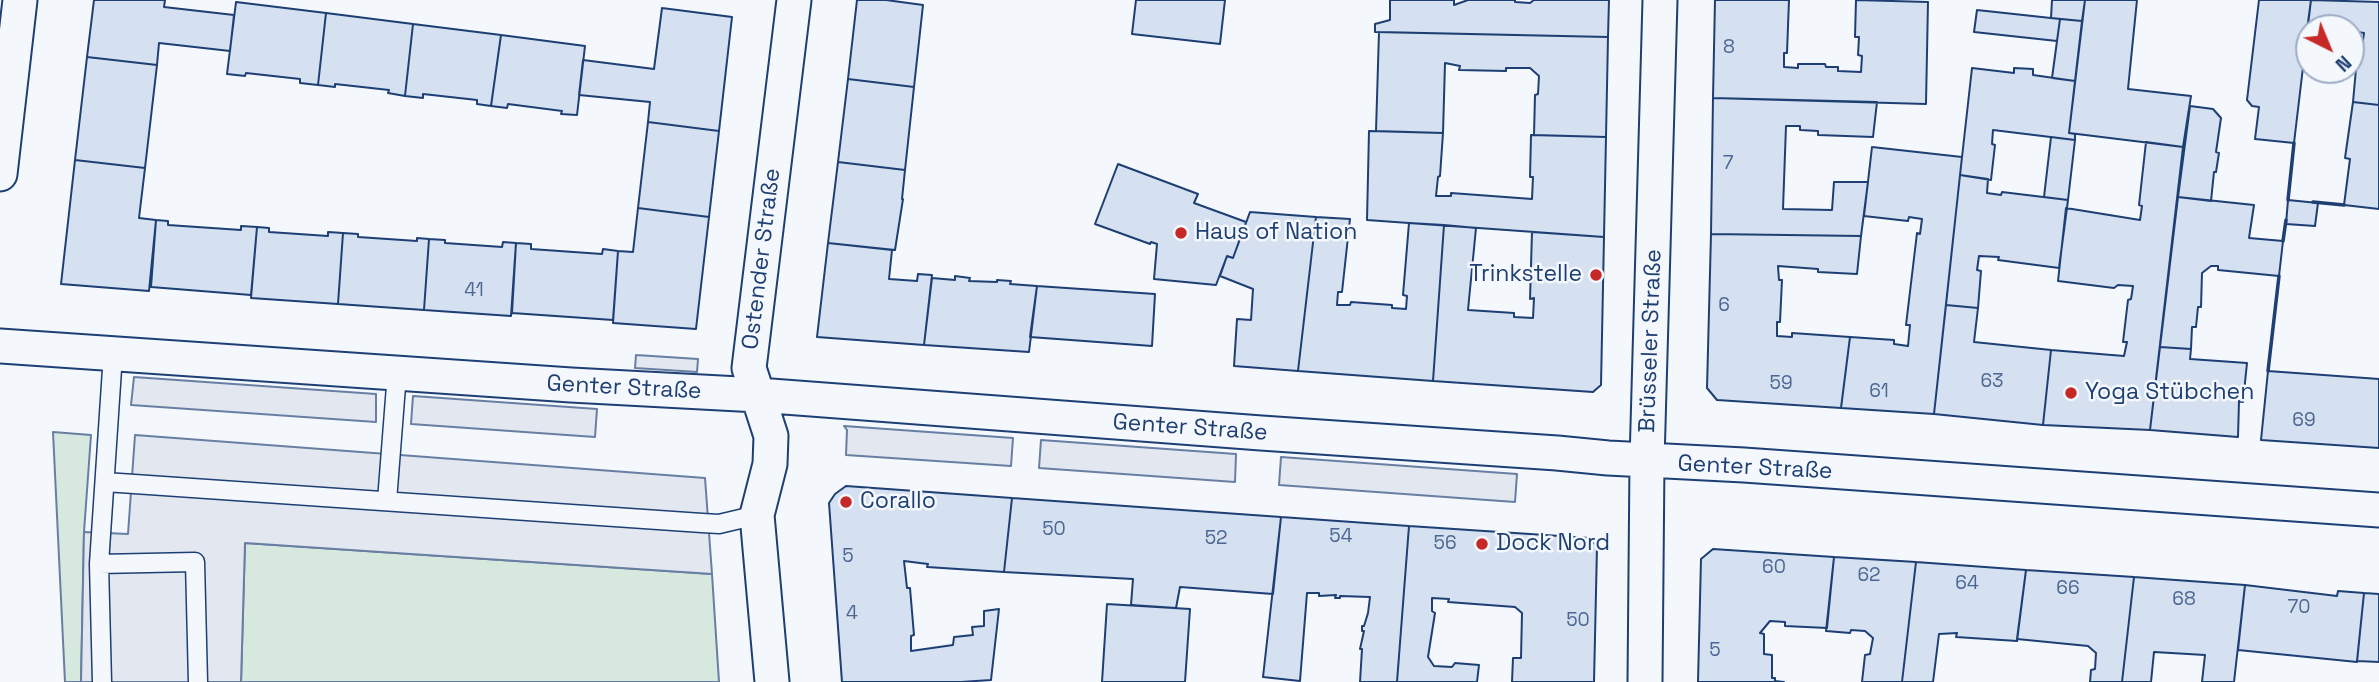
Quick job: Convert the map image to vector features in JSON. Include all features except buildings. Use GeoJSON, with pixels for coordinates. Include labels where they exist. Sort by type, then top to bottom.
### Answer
{"type":"FeatureCollection","features":[{"type":"Feature","properties":{"kind":"street"},"geometry":{"type":"LineString","coordinates":[[0,172],[20,0]]}},
{"type":"Feature","properties":{"kind":"street","name":"Ostender Straße"},"geometry":{"type":"LineString","coordinates":[[772,682],[757,515],[770,464],[771,436],[749,368],[794,0]]}},
{"type":"Feature","properties":{"kind":"street","name":"Brüsseler Straße"},"geometry":{"type":"LineString","coordinates":[[1645,682],[1647,461],[1660,0]]}},
{"type":"Feature","properties":{"kind":"street","name":"Genter Straße"},"geometry":{"type":"LineString","coordinates":[[0,346],[758,395],[1647,461],[1744,465],[2379,510]]}},
{"type":"Feature","properties":{"kind":"lane"},"geometry":{"type":"LineString","coordinates":[[102,682],[99,564],[113,354]]}},
{"type":"Feature","properties":{"kind":"lane"},"geometry":{"type":"LineString","coordinates":[[387,502],[397,373]]}},
{"type":"Feature","properties":{"kind":"lane"},"geometry":{"type":"LineString","coordinates":[[105,482],[719,524],[757,515]]}},
{"type":"Feature","properties":{"kind":"lane"},"geometry":{"type":"LineString","coordinates":[[99,564],[195,562],[198,682]]}},
{"type":"Feature","properties":{"kind":"shaded area"},"geometry":{"type":"Polygon","coordinates":[[[636,355],[698,359],[697,372],[635,368],[636,355]]]}},
{"type":"Feature","properties":{"kind":"shaded area"},"geometry":{"type":"Polygon","coordinates":[[[134,377],[376,394],[376,422],[131,405],[134,377]]]}},
{"type":"Feature","properties":{"kind":"shaded area"},"geometry":{"type":"Polygon","coordinates":[[[413,396],[597,409],[595,437],[411,424],[413,396]]]}},
{"type":"Feature","properties":{"kind":"shaded area"},"geometry":{"type":"Polygon","coordinates":[[[844,426],[1013,438],[1011,466],[846,455],[847,430],[844,426]]]}},
{"type":"Feature","properties":{"kind":"shaded area"},"geometry":{"type":"Polygon","coordinates":[[[53,432],[91,435],[84,532],[81,682],[65,682],[53,432]]]}},
{"type":"Feature","properties":{"kind":"shaded area"},"geometry":{"type":"Polygon","coordinates":[[[135,435],[705,478],[712,574],[245,543],[241,682],[81,682],[84,532],[128,534],[135,435]]]}},
{"type":"Feature","properties":{"kind":"shaded area"},"geometry":{"type":"Polygon","coordinates":[[[1041,440],[1236,454],[1235,482],[1039,468],[1041,440]]]}},
{"type":"Feature","properties":{"kind":"shaded area"},"geometry":{"type":"Polygon","coordinates":[[[1281,457],[1517,474],[1515,502],[1279,485],[1281,457]]]}},
{"type":"Feature","properties":{"kind":"shaded area"},"geometry":{"type":"Polygon","coordinates":[[[245,543],[712,574],[719,682],[241,682],[245,543]]]}},
{"type":"Feature","properties":{"kind":"wall"},"geometry":{"type":"LineString","coordinates":[[2288,200],[2294,143]]}},
{"type":"Feature","properties":{"kind":"wall"},"geometry":{"type":"LineString","coordinates":[[2313,202],[2344,205]]}},
{"type":"Feature","properties":{"kind":"wall"},"geometry":{"type":"LineString","coordinates":[[2283,241],[2286,220]]}},
{"type":"Feature","properties":{"kind":"wall"},"geometry":{"type":"LineString","coordinates":[[2268,371],[2279,276]]}},
{"type":"Feature","properties":{"kind":"place","name":"Haus of Nation"},"geometry":{"type":"Point","coordinates":[1181,233]}},
{"type":"Feature","properties":{"kind":"place","name":"Trinkstelle"},"geometry":{"type":"Point","coordinates":[1596,275]}},
{"type":"Feature","properties":{"kind":"place","name":"Yoga Stübchen"},"geometry":{"type":"Point","coordinates":[2071,393]}},
{"type":"Feature","properties":{"kind":"place","name":"Corallo"},"geometry":{"type":"Point","coordinates":[846,502]}},
{"type":"Feature","properties":{"kind":"place","name":"Dock Nord"},"geometry":{"type":"Point","coordinates":[1482,544]}}]}
